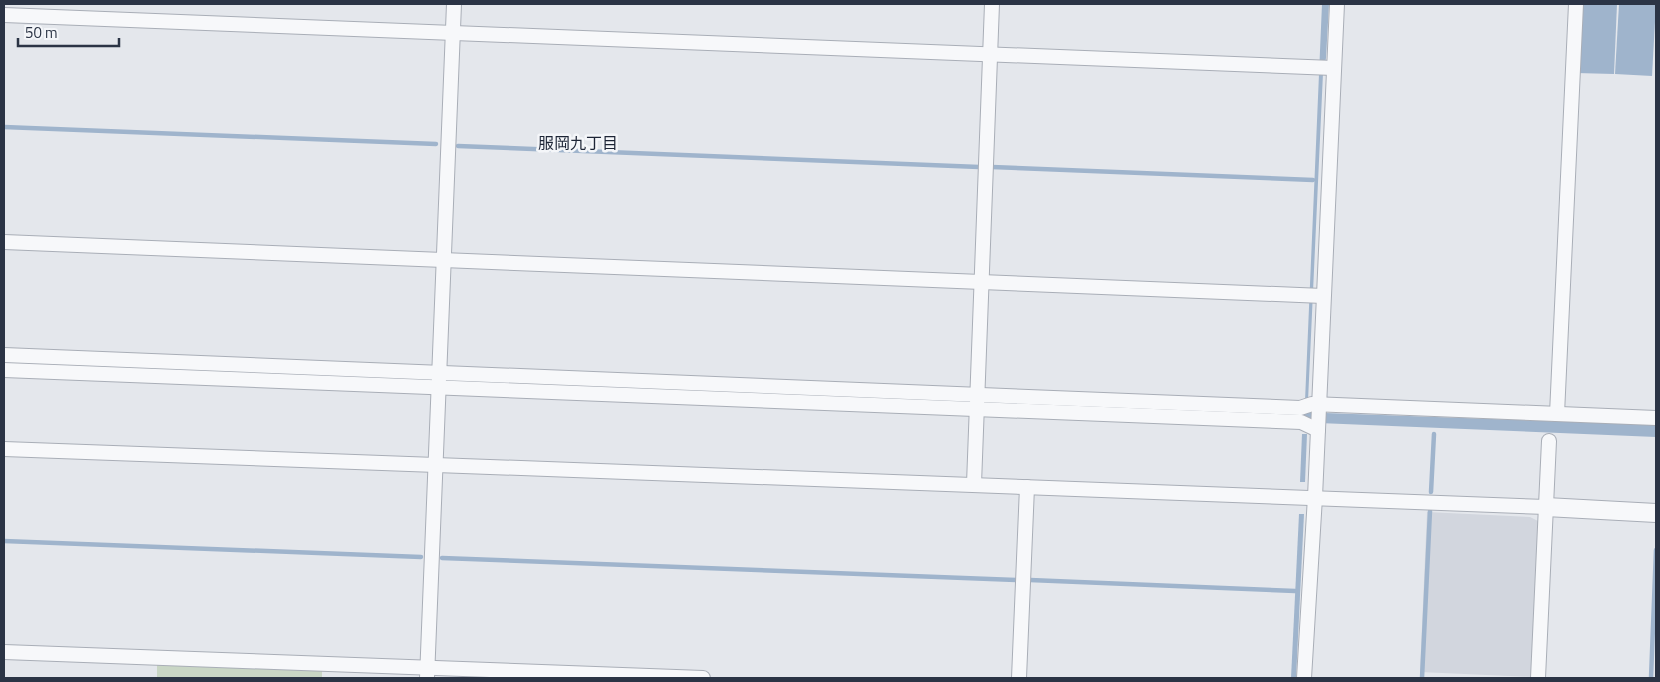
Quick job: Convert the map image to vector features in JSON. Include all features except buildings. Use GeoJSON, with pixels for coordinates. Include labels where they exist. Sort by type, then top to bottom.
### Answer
{"type":"FeatureCollection","features":[{"type":"Feature","properties":{"kind":"street"},"geometry":{"type":"LineString","coordinates":[[428,673],[454,4]]}},
{"type":"Feature","properties":{"kind":"street"},"geometry":{"type":"LineString","coordinates":[[974,484],[992,4]]}},
{"type":"Feature","properties":{"kind":"street"},"geometry":{"type":"LineString","coordinates":[[1304,678],[1318,428],[1310,406],[1326,67],[1337,4]]}},
{"type":"Feature","properties":{"kind":"street"},"geometry":{"type":"LineString","coordinates":[[1558,414],[1576,4]]}},
{"type":"Feature","properties":{"kind":"street"},"geometry":{"type":"LineString","coordinates":[[4,14],[1326,67]]}},
{"type":"Feature","properties":{"kind":"street"},"geometry":{"type":"LineString","coordinates":[[4,242],[1315,295]]}},
{"type":"Feature","properties":{"kind":"street"},"geometry":{"type":"LineString","coordinates":[[4,355],[976,395],[1656,418]]}},
{"type":"Feature","properties":{"kind":"street"},"geometry":{"type":"LineString","coordinates":[[4,370],[439,389],[1301,422],[1318,428]]}},
{"type":"Feature","properties":{"kind":"street"},"geometry":{"type":"LineString","coordinates":[[1538,678],[1549,441]]}},
{"type":"Feature","properties":{"kind":"street"},"geometry":{"type":"LineString","coordinates":[[4,449],[435,467],[1315,497],[1656,513]]}},
{"type":"Feature","properties":{"kind":"street"},"geometry":{"type":"LineString","coordinates":[[1019,678],[1027,486]]}},
{"type":"Feature","properties":{"kind":"street"},"geometry":{"type":"LineString","coordinates":[[4,652],[428,673],[703,678]]}},
{"type":"Feature","properties":{"kind":"shaded area"},"geometry":{"type":"Polygon","coordinates":[[[1427,512],[1530,517],[1538,521],[1533,677],[1420,672],[1427,512]]]}},
{"type":"Feature","properties":{"kind":"green space"},"geometry":{"type":"Polygon","coordinates":[[[157,665],[322,670],[322,678],[157,678],[157,665]]]}},
{"type":"Feature","properties":{"kind":"water"},"geometry":{"type":"Polygon","coordinates":[[[1322,4],[1329,4],[1326,58],[1323,73],[1308,401],[1325,413],[1656,425],[1656,437],[4,368],[4,360],[1302,412],[1305,401],[1322,4]]]}},
{"type":"Feature","properties":{"kind":"water"},"geometry":{"type":"Polygon","coordinates":[[[1579,4],[1617,4],[1614,74],[1576,73],[1579,4]]]}},
{"type":"Feature","properties":{"kind":"water"},"geometry":{"type":"Polygon","coordinates":[[[1619,4],[1656,4],[1652,76],[1615,74],[1619,4]]]}},
{"type":"Feature","properties":{"kind":"water"},"geometry":{"type":"Polygon","coordinates":[[[1302,434],[1307,434],[1305,482],[1300,482],[1302,434]]]}},
{"type":"Feature","properties":{"kind":"water"},"geometry":{"type":"Polygon","coordinates":[[[1299,514],[1304,514],[1296,678],[1291,678],[1299,514]]]}},
{"type":"Feature","properties":{"kind":"waterway"},"geometry":{"type":"LineString","coordinates":[[4,127],[436,144]]}},
{"type":"Feature","properties":{"kind":"waterway"},"geometry":{"type":"LineString","coordinates":[[458,146],[979,167]]}},
{"type":"Feature","properties":{"kind":"waterway"},"geometry":{"type":"LineString","coordinates":[[992,167],[1313,180]]}},
{"type":"Feature","properties":{"kind":"waterway"},"geometry":{"type":"LineString","coordinates":[[1431,492],[1434,434]]}},
{"type":"Feature","properties":{"kind":"waterway"},"geometry":{"type":"LineString","coordinates":[[1422,678],[1430,511]]}},
{"type":"Feature","properties":{"kind":"waterway"},"geometry":{"type":"LineString","coordinates":[[4,541],[421,557]]}},
{"type":"Feature","properties":{"kind":"waterway"},"geometry":{"type":"LineString","coordinates":[[1651,678],[1656,550]]}},
{"type":"Feature","properties":{"kind":"waterway"},"geometry":{"type":"LineString","coordinates":[[442,558],[1016,580]]}},
{"type":"Feature","properties":{"kind":"waterway"},"geometry":{"type":"LineString","coordinates":[[1030,580],[1295,591]]}},
{"type":"Feature","properties":{"kind":"district","name":"服岡九丁目"},"geometry":{"type":"Point","coordinates":[578,143]}}]}
